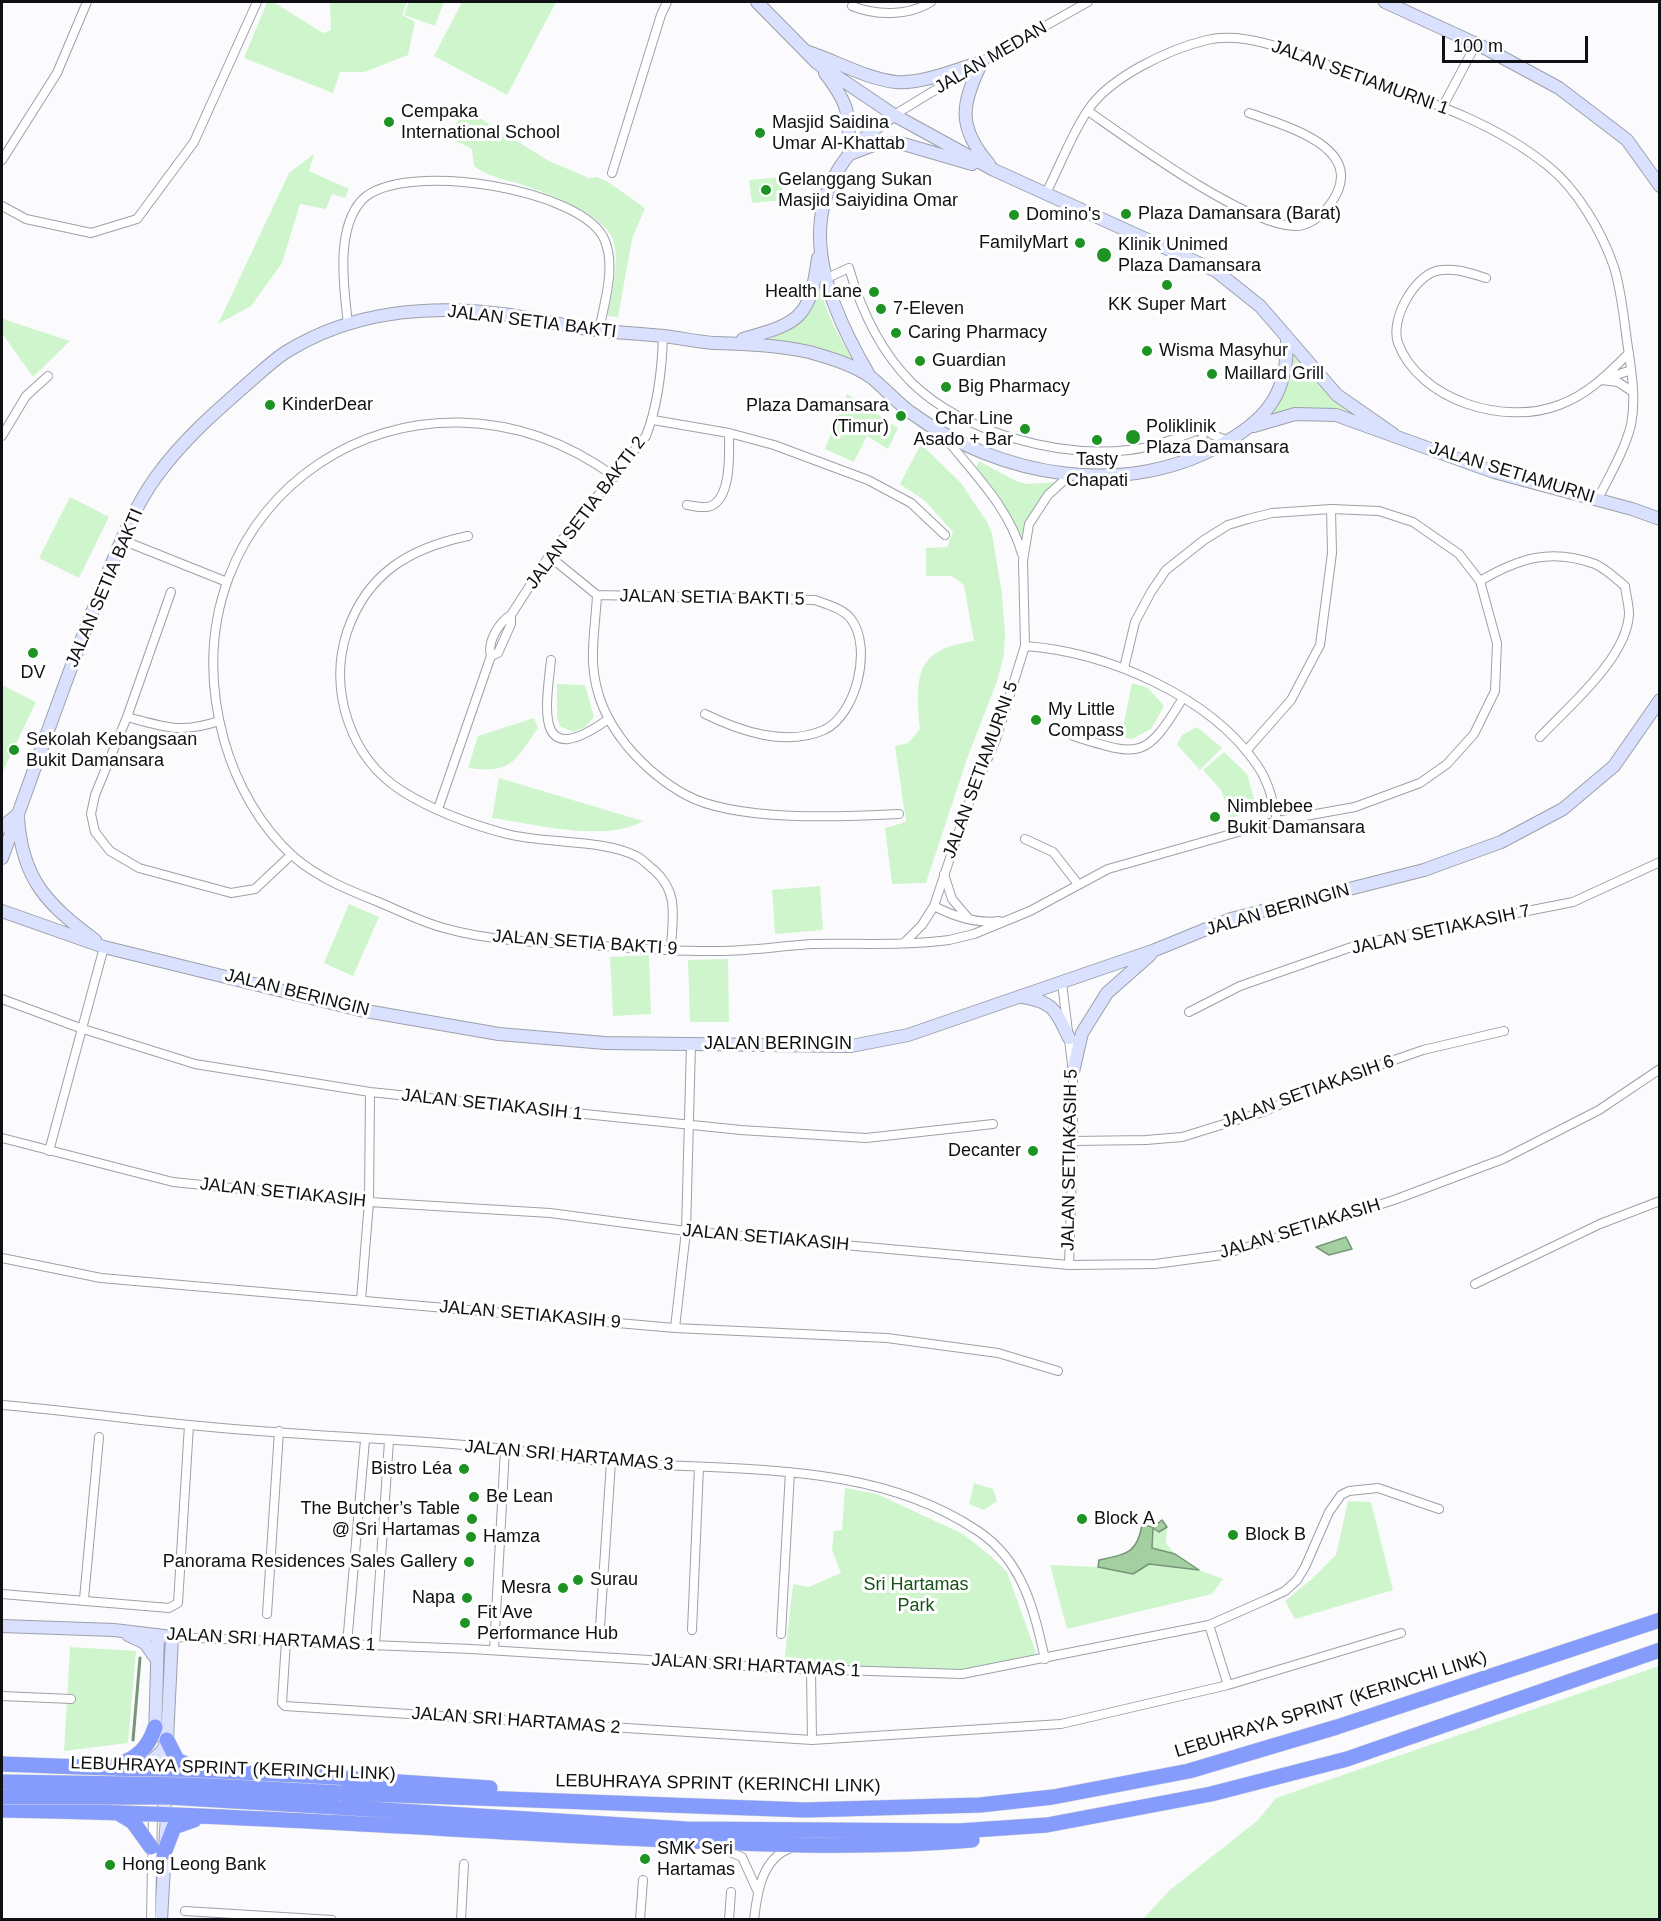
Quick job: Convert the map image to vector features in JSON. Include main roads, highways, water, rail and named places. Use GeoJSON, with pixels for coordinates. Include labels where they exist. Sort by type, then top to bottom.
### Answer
{"type":"FeatureCollection","features":[{"type":"Feature","properties":{"kind":"highway","name":"LEBUHRAYA SPRINT (KERINCHI LINK)"},"geometry":{"type":"LineString","coordinates":[[2,1797],[167,1797],[827,1810],[980,1805],[1053,1797],[1189,1771],[1337,1727],[1659,1620]]}},
{"type":"Feature","properties":{"kind":"highway","name":"LEBUHRAYA SPRINT (KERINCHI LINK)"},"geometry":{"type":"LineString","coordinates":[[2,1782],[190,1785],[686,1829],[947,1832],[1047,1825],[1211,1794],[1347,1759],[1659,1650]]}},
{"type":"Feature","properties":{"kind":"highway"},"geometry":{"type":"LineString","coordinates":[[101,1767],[118,1765],[136,1756],[148,1745],[155,1726]]}},
{"type":"Feature","properties":{"kind":"highway"},"geometry":{"type":"LineString","coordinates":[[167,1740],[177,1760],[206,1770]]}},
{"type":"Feature","properties":{"kind":"highway"},"geometry":{"type":"LineString","coordinates":[[2,1764],[206,1770],[740,1807]]}},
{"type":"Feature","properties":{"kind":"highway"},"geometry":{"type":"LineString","coordinates":[[78,1766],[100,1770],[107,1776],[111,1787],[105,1800],[88,1811]]}},
{"type":"Feature","properties":{"kind":"highway"},"geometry":{"type":"LineString","coordinates":[[203,1817],[194,1808],[191,1793],[196,1780],[206,1770]]}},
{"type":"Feature","properties":{"kind":"highway"},"geometry":{"type":"LineString","coordinates":[[2,1810],[116,1812],[700,1842],[807,1845],[921,1845],[1013,1837],[1047,1825]]}},
{"type":"Feature","properties":{"kind":"highway"},"geometry":{"type":"LineString","coordinates":[[116,1812],[133,1822],[157,1850],[174,1827],[180,1823],[203,1817]]}},
{"type":"Feature","properties":{"kind":"waterway"},"geometry":{"type":"LineString","coordinates":[[133,1740],[140,1658]]}},
{"type":"Feature","properties":{"kind":"place","name":"Cempaka International School"},"geometry":{"type":"Point","coordinates":[389,122]}},
{"type":"Feature","properties":{"kind":"place","name":"Masjid Saidina Umar Al-Khattab"},"geometry":{"type":"Point","coordinates":[760,133]}},
{"type":"Feature","properties":{"kind":"place","name":"Gelanggang Sukan Masjid Saiyidina Omar"},"geometry":{"type":"Point","coordinates":[766,190]}},
{"type":"Feature","properties":{"kind":"place","name":"Plaza Damansara (Barat)"},"geometry":{"type":"Point","coordinates":[1126,214]}},
{"type":"Feature","properties":{"kind":"place","name":"Domino's"},"geometry":{"type":"Point","coordinates":[1014,215]}},
{"type":"Feature","properties":{"kind":"place","name":"FamilyMart"},"geometry":{"type":"Point","coordinates":[1080,243]}},
{"type":"Feature","properties":{"kind":"place","name":"Klinik Unimed Plaza Damansara"},"geometry":{"type":"Point","coordinates":[1104,255]}},
{"type":"Feature","properties":{"kind":"place","name":"KK Super Mart"},"geometry":{"type":"Point","coordinates":[1167,285]}},
{"type":"Feature","properties":{"kind":"place","name":"Health Lane"},"geometry":{"type":"Point","coordinates":[874,292]}},
{"type":"Feature","properties":{"kind":"place","name":"7-Eleven"},"geometry":{"type":"Point","coordinates":[881,309]}},
{"type":"Feature","properties":{"kind":"place","name":"Caring Pharmacy"},"geometry":{"type":"Point","coordinates":[896,333]}},
{"type":"Feature","properties":{"kind":"place","name":"Wisma Masyhur"},"geometry":{"type":"Point","coordinates":[1147,351]}},
{"type":"Feature","properties":{"kind":"place","name":"Guardian"},"geometry":{"type":"Point","coordinates":[920,361]}},
{"type":"Feature","properties":{"kind":"place","name":"Maillard Grill"},"geometry":{"type":"Point","coordinates":[1212,374]}},
{"type":"Feature","properties":{"kind":"place","name":"Big Pharmacy"},"geometry":{"type":"Point","coordinates":[946,387]}},
{"type":"Feature","properties":{"kind":"place","name":"KinderDear"},"geometry":{"type":"Point","coordinates":[270,405]}},
{"type":"Feature","properties":{"kind":"place","name":"Plaza Damansara (Timur)"},"geometry":{"type":"Point","coordinates":[901,416]}},
{"type":"Feature","properties":{"kind":"place","name":"Char Line Asado + Bar"},"geometry":{"type":"Point","coordinates":[1025,429]}},
{"type":"Feature","properties":{"kind":"place","name":"Poliklinik Plaza Damansara"},"geometry":{"type":"Point","coordinates":[1133,437]}},
{"type":"Feature","properties":{"kind":"place","name":"Tasty Chapati"},"geometry":{"type":"Point","coordinates":[1097,440]}},
{"type":"Feature","properties":{"kind":"place","name":"DV"},"geometry":{"type":"Point","coordinates":[33,653]}},
{"type":"Feature","properties":{"kind":"place","name":"My Little Compass"},"geometry":{"type":"Point","coordinates":[1036,720]}},
{"type":"Feature","properties":{"kind":"place","name":"Sekolah Kebangsaan Bukit Damansara"},"geometry":{"type":"Point","coordinates":[14,750]}},
{"type":"Feature","properties":{"kind":"place","name":"Nimblebee Bukit Damansara"},"geometry":{"type":"Point","coordinates":[1215,817]}},
{"type":"Feature","properties":{"kind":"place","name":"Decanter"},"geometry":{"type":"Point","coordinates":[1033,1151]}},
{"type":"Feature","properties":{"kind":"place","name":"Bistro Léa"},"geometry":{"type":"Point","coordinates":[464,1469]}},
{"type":"Feature","properties":{"kind":"place","name":"Be Lean"},"geometry":{"type":"Point","coordinates":[474,1497]}},
{"type":"Feature","properties":{"kind":"place","name":"The Butcher’s Table @ Sri Hartamas"},"geometry":{"type":"Point","coordinates":[472,1519]}},
{"type":"Feature","properties":{"kind":"place","name":"Block A"},"geometry":{"type":"Point","coordinates":[1082,1519]}},
{"type":"Feature","properties":{"kind":"place","name":"Block B"},"geometry":{"type":"Point","coordinates":[1233,1535]}},
{"type":"Feature","properties":{"kind":"place","name":"Hamza"},"geometry":{"type":"Point","coordinates":[471,1537]}},
{"type":"Feature","properties":{"kind":"place","name":"Panorama Residences Sales Gallery"},"geometry":{"type":"Point","coordinates":[469,1562]}},
{"type":"Feature","properties":{"kind":"place","name":"Surau"},"geometry":{"type":"Point","coordinates":[578,1580]}},
{"type":"Feature","properties":{"kind":"place","name":"Mesra"},"geometry":{"type":"Point","coordinates":[563,1588]}},
{"type":"Feature","properties":{"kind":"place","name":"Napa"},"geometry":{"type":"Point","coordinates":[467,1598]}},
{"type":"Feature","properties":{"kind":"place","name":"Fit Ave Performance Hub"},"geometry":{"type":"Point","coordinates":[465,1623]}},
{"type":"Feature","properties":{"kind":"place","name":"SMK Seri Hartamas"},"geometry":{"type":"Point","coordinates":[645,1859]}},
{"type":"Feature","properties":{"kind":"place","name":"Hong Leong Bank"},"geometry":{"type":"Point","coordinates":[110,1865]}},
{"type":"Feature","properties":{"kind":"park label","name":"Sri Hartamas Park"},"geometry":{"type":"Point","coordinates":[916,1595]}}]}
